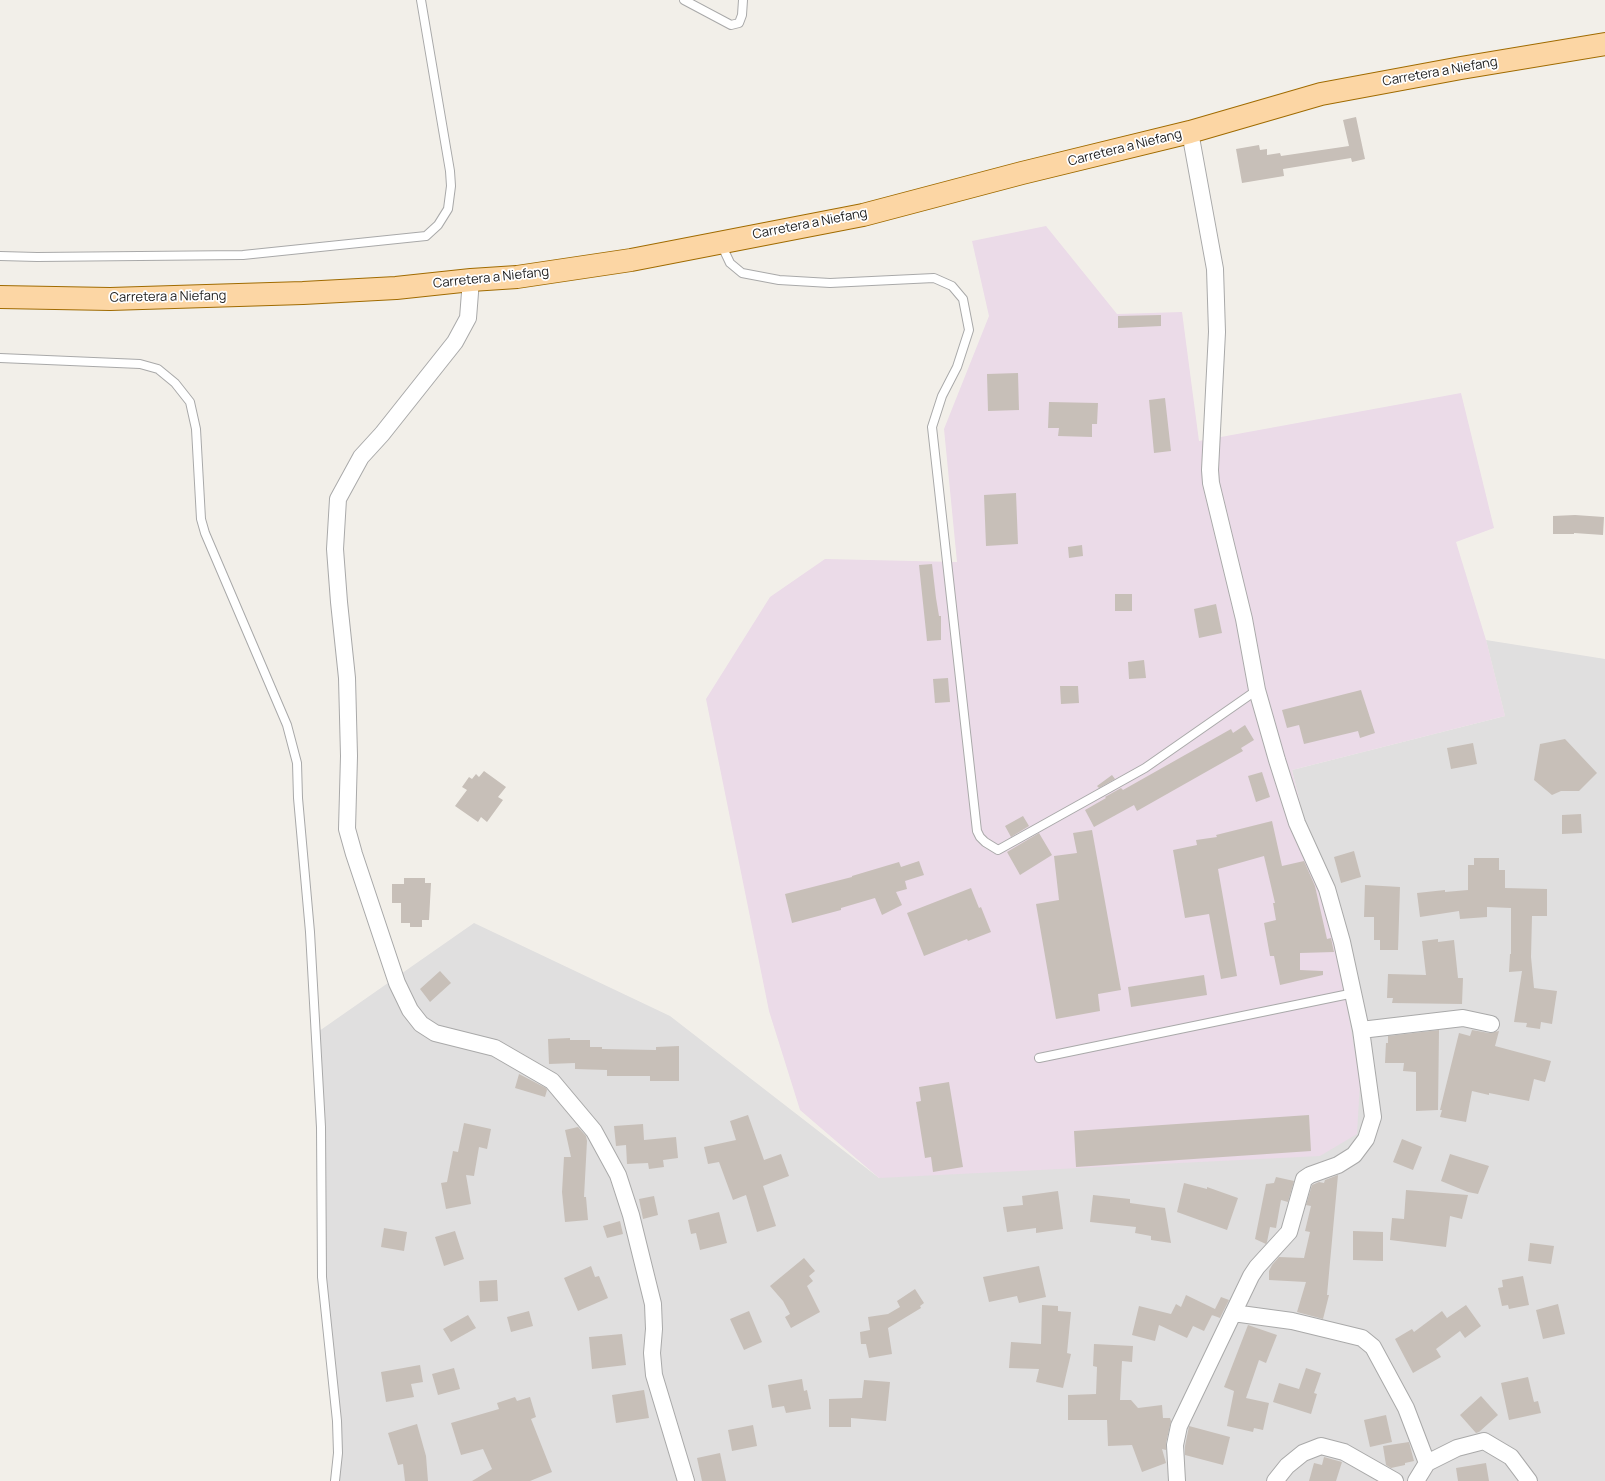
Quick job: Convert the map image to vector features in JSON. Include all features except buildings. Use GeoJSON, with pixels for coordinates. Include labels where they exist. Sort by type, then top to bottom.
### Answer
{"type":"FeatureCollection","features":[{"type":"Feature","properties":{"kind":"main road","name":"Carretera a Niefang"},"geometry":{"type":"LineString","coordinates":[[0,297],[110,299],[303,293],[396,288],[517,277],[616,262],[863,215],[1022,173],[1190,132],[1321,94],[1461,68],[1605,44]]}},
{"type":"Feature","properties":{"kind":"street"},"geometry":{"type":"LineString","coordinates":[[1177,1481],[1178,1477],[1175,1445],[1179,1426],[1251,1276],[1257,1267],[1289,1232],[1304,1180],[1310,1175],[1338,1165],[1354,1155],[1366,1139],[1373,1117],[1361,1030],[1342,942],[1327,890],[1297,823],[1277,760],[1257,690],[1244,619],[1211,484],[1210,470],[1217,332],[1215,268],[1190,132]]}},
{"type":"Feature","properties":{"kind":"street"},"geometry":{"type":"LineString","coordinates":[[471,280],[468,318],[455,342],[382,434],[361,457],[338,500],[335,549],[347,678],[349,756],[347,829],[397,983],[410,1010],[421,1024],[435,1033],[496,1048],[552,1081],[594,1131],[618,1175],[631,1215],[653,1304],[654,1329],[652,1353],[654,1375],[686,1481]]}},
{"type":"Feature","properties":{"kind":"street"},"geometry":{"type":"LineString","coordinates":[[1361,1030],[1463,1018],[1491,1024]]}},
{"type":"Feature","properties":{"kind":"street"},"geometry":{"type":"LineString","coordinates":[[1233,1313],[1292,1321],[1362,1338],[1373,1347],[1406,1408],[1427,1463]]}},
{"type":"Feature","properties":{"kind":"street"},"geometry":{"type":"LineString","coordinates":[[1416,1481],[1427,1463],[1457,1448],[1484,1441],[1511,1457],[1529,1481]]}},
{"type":"Feature","properties":{"kind":"street"},"geometry":{"type":"LineString","coordinates":[[1275,1481],[1287,1466],[1302,1453],[1321,1446],[1344,1452],[1394,1481]]}},
{"type":"Feature","properties":{"kind":"lane"},"geometry":{"type":"LineString","coordinates":[[0,256],[37,258],[243,255],[426,236],[438,224],[448,209],[450,171],[421,0]]}},
{"type":"Feature","properties":{"kind":"lane"},"geometry":{"type":"LineString","coordinates":[[684,0],[731,25],[738,23],[742,15],[743,0]]}},
{"type":"Feature","properties":{"kind":"lane"},"geometry":{"type":"LineString","coordinates":[[720,242],[730,263],[742,273],[779,280],[830,284],[934,278],[952,286],[963,299],[969,330],[957,367],[942,396],[932,427],[977,831],[985,842],[998,850],[1138,772],[1257,690]]}},
{"type":"Feature","properties":{"kind":"lane"},"geometry":{"type":"LineString","coordinates":[[0,358],[140,364],[158,369],[175,383],[190,402],[196,429],[201,519],[205,533],[287,725],[297,763],[298,798],[310,932],[322,1127],[322,1277],[337,1422],[338,1453],[335,1481]]}},
{"type":"Feature","properties":{"kind":"lane"},"geometry":{"type":"LineString","coordinates":[[1039,1058],[1354,993]]}},
{"type":"Feature","properties":{"kind":"shaded area"},"geometry":{"type":"Polygon","coordinates":[[[1046,226],[1117,314],[1182,312],[1199,441],[1461,393],[1494,528],[1456,542],[1486,640],[1505,716],[1292,770],[1341,972],[1360,1082],[1357,1134],[1320,1156],[879,1178],[800,1110],[769,1011],[706,699],[770,597],[825,559],[957,562],[944,429],[989,316],[972,241],[1046,226]]]}},
{"type":"Feature","properties":{"kind":"shaded area"},"geometry":{"type":"Polygon","coordinates":[[[1486,640],[1605,659],[1605,1481],[332,1481],[337,1419],[321,1248],[312,1036],[474,923],[670,1016],[879,1178],[1341,972],[1292,770],[1505,716],[1486,640]]]}}]}
